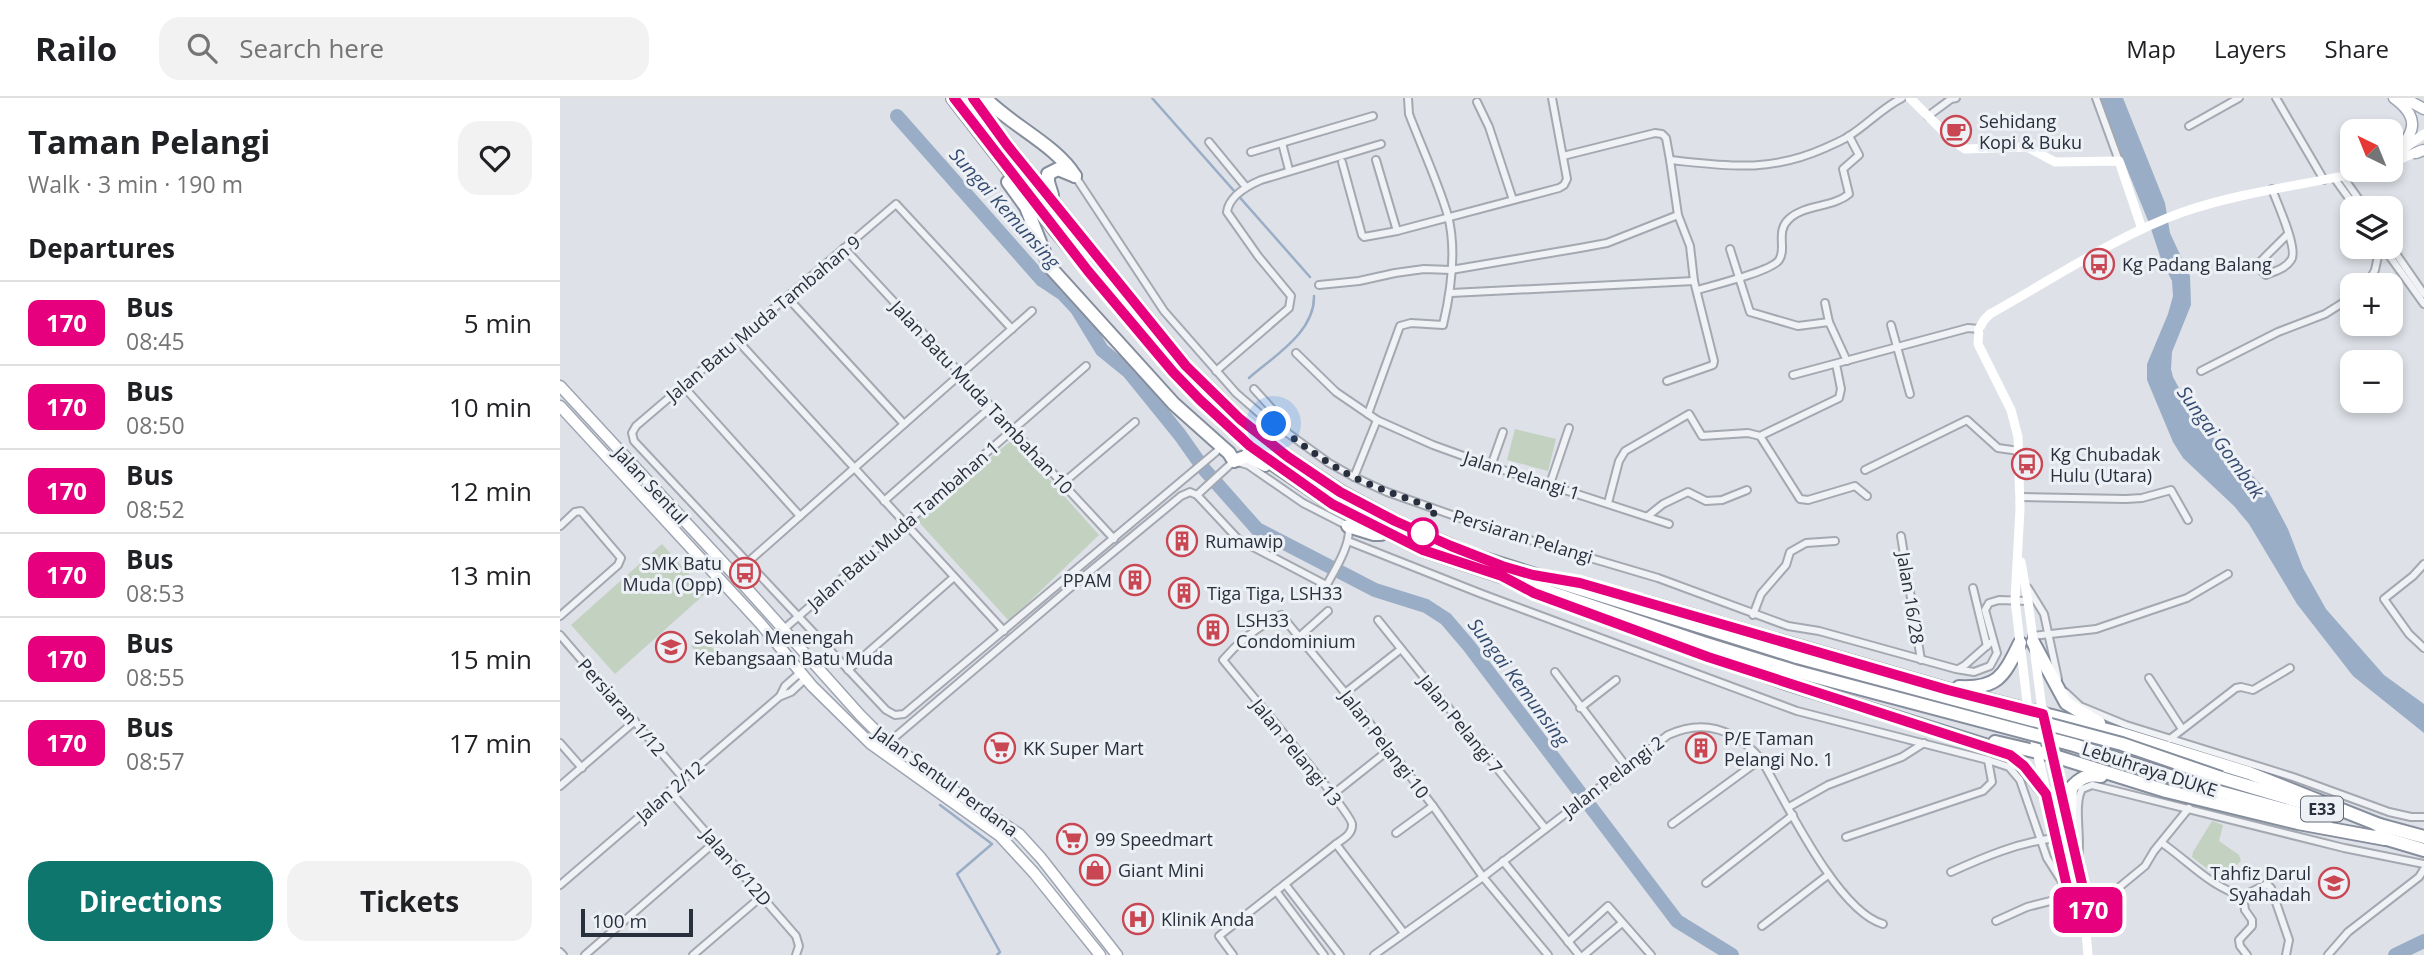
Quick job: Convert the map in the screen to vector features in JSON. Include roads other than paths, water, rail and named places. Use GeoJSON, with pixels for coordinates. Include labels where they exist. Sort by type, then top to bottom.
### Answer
{"type":"FeatureCollection","features":[{"type":"Feature","properties":{"kind":"highway"},"geometry":{"type":"LineString","coordinates":[[952,98],[1026,207],[1050,267],[1174,404],[1229,453],[1234,461],[1242,456],[1251,457],[1314,500],[1325,505],[1332,504]]}},
{"type":"Feature","properties":{"kind":"highway","name":"Lebuhraya DUKE"},"geometry":{"type":"LineString","coordinates":[[952,98],[1080,261],[1173,372],[1200,400],[1250,446],[1332,504],[1388,534],[1423,550],[1794,671],[2219,784],[2384,832],[2424,850]]}},
{"type":"Feature","properties":{"kind":"highway","name":"Lebuhraya DUKE"},"geometry":{"type":"LineString","coordinates":[[973,98],[1007,145],[1186,366],[1240,419],[1288,457],[1340,492],[1395,521],[1472,555],[1797,657],[2122,744],[2219,784]]}},
{"type":"Feature","properties":{"kind":"highway"},"geometry":{"type":"LineString","coordinates":[[985,98],[998,111],[1064,160],[1075,176]]}},
{"type":"Feature","properties":{"kind":"highway"},"geometry":{"type":"LineString","coordinates":[[1056,205],[1048,174],[1058,169],[1075,176]]}},
{"type":"Feature","properties":{"kind":"highway"},"geometry":{"type":"LineString","coordinates":[[1348,526],[1374,534],[1388,534]]}},
{"type":"Feature","properties":{"kind":"highway"},"geometry":{"type":"LineString","coordinates":[[1533,575],[1580,583],[1938,686],[2119,733],[2249,773],[2384,832]]}},
{"type":"Feature","properties":{"kind":"highway"},"geometry":{"type":"LineString","coordinates":[[1502,576],[1534,593],[1708,657],[2010,755],[2024,766],[2046,794]]}},
{"type":"Feature","properties":{"kind":"highway"},"geometry":{"type":"LineString","coordinates":[[1938,686],[1971,688],[1993,683],[2004,674],[2029,640],[2066,703],[2081,714],[2119,733]]}},
{"type":"Feature","properties":{"kind":"highway"},"geometry":{"type":"LineString","coordinates":[[1902,718],[2051,755],[2166,791],[2298,823],[2384,832]]}},
{"type":"Feature","properties":{"kind":"highway"},"geometry":{"type":"LineString","coordinates":[[2069,830],[2069,799],[2071,788],[2076,782],[2091,774],[2119,776]]}},
{"type":"Feature","properties":{"kind":"highway","name":"Lebuhraya DUKE"},"geometry":{"type":"LineString","coordinates":[[2384,832],[2424,837]]}},
{"type":"Feature","properties":{"kind":"main road"},"geometry":{"type":"LineString","coordinates":[[2394,98],[2410,111],[2413,123],[2410,136],[2403,145]]}},
{"type":"Feature","properties":{"kind":"main road"},"geometry":{"type":"LineString","coordinates":[[2404,98],[2424,109]]}},
{"type":"Feature","properties":{"kind":"main road","name":"Jalan Sentul"},"geometry":{"type":"LineString","coordinates":[[560,386],[807,655]]}},
{"type":"Feature","properties":{"kind":"main road","name":"Jalan Sentul"},"geometry":{"type":"LineString","coordinates":[[560,406],[760,623]]}},
{"type":"Feature","properties":{"kind":"main road"},"geometry":{"type":"LineString","coordinates":[[760,623],[783,629],[785,652]]}},
{"type":"Feature","properties":{"kind":"main road","name":"Jalan Sentul Perdana"},"geometry":{"type":"LineString","coordinates":[[760,623],[871,744],[1000,836],[1025,862],[1100,955]]}},
{"type":"Feature","properties":{"kind":"main road"},"geometry":{"type":"LineString","coordinates":[[807,655],[806,673],[825,675]]}},
{"type":"Feature","properties":{"kind":"main road"},"geometry":{"type":"LineString","coordinates":[[807,655],[825,675]]}},
{"type":"Feature","properties":{"kind":"main road","name":"Jalan Sentul Perdana"},"geometry":{"type":"LineString","coordinates":[[825,675],[888,743],[1023,841],[1117,955]]}},
{"type":"Feature","properties":{"kind":"main road"},"geometry":{"type":"LineString","coordinates":[[1000,836],[1023,841],[1025,862]]}},
{"type":"Feature","properties":{"kind":"street"},"geometry":{"type":"LineString","coordinates":[[1368,414],[1400,326],[1407,323],[1443,325],[1451,293],[1448,218],[1409,114],[1408,98]]}},
{"type":"Feature","properties":{"kind":"street"},"geometry":{"type":"LineString","coordinates":[[1342,162],[1363,236],[1397,231],[1564,185],[1567,179],[1552,98]]}},
{"type":"Feature","properties":{"kind":"street"},"geometry":{"type":"LineString","coordinates":[[1670,160],[1742,167],[1781,163],[1812,153],[1849,136],[1877,112],[1902,98]]}},
{"type":"Feature","properties":{"kind":"street"},"geometry":{"type":"LineString","coordinates":[[1910,98],[1952,140],[1965,149],[2027,147],[2055,162],[2119,161]]}},
{"type":"Feature","properties":{"kind":"street"},"geometry":{"type":"LineString","coordinates":[[1928,116],[1956,98]]}},
{"type":"Feature","properties":{"kind":"street"},"geometry":{"type":"LineString","coordinates":[[2096,98],[2144,227]]}},
{"type":"Feature","properties":{"kind":"street"},"geometry":{"type":"LineString","coordinates":[[2189,126],[2239,98]]}},
{"type":"Feature","properties":{"kind":"street"},"geometry":{"type":"LineString","coordinates":[[2276,98],[2324,180]]}},
{"type":"Feature","properties":{"kind":"street"},"geometry":{"type":"LineString","coordinates":[[1476,102],[1489,127],[1513,200]]}},
{"type":"Feature","properties":{"kind":"street"},"geometry":{"type":"LineString","coordinates":[[1251,152],[1373,116]]}},
{"type":"Feature","properties":{"kind":"street"},"geometry":{"type":"LineString","coordinates":[[1563,156],[1656,133],[1666,138],[1678,215],[1690,246],[1693,281],[1714,364],[1667,381]]}},
{"type":"Feature","properties":{"kind":"street"},"geometry":{"type":"LineString","coordinates":[[2403,150],[2424,134]]}},
{"type":"Feature","properties":{"kind":"street"},"geometry":{"type":"LineString","coordinates":[[1697,290],[1741,278],[1779,260],[1781,233],[1790,219],[1802,212],[1832,204],[1849,194],[1843,169],[1859,155],[1849,136]]}},
{"type":"Feature","properties":{"kind":"street"},"geometry":{"type":"LineString","coordinates":[[1209,142],[1245,188]]}},
{"type":"Feature","properties":{"kind":"street"},"geometry":{"type":"LineString","coordinates":[[1282,143],[1289,170]]}},
{"type":"Feature","properties":{"kind":"street"},"geometry":{"type":"LineString","coordinates":[[1216,371],[1292,303],[1290,296],[1227,212],[1230,202],[1245,188],[1289,170],[1381,144]]}},
{"type":"Feature","properties":{"kind":"street"},"geometry":{"type":"LineString","coordinates":[[2403,155],[2421,150]]}},
{"type":"Feature","properties":{"kind":"street"},"geometry":{"type":"LineString","coordinates":[[1377,160],[1397,231]]}},
{"type":"Feature","properties":{"kind":"street","name":"Persiaran Pelangi"},"geometry":{"type":"LineString","coordinates":[[1075,176],[1156,300],[1236,393],[1259,413],[1329,463],[1387,492],[1486,527],[1684,586],[1753,615],[1788,626],[1819,631],[1956,670],[1974,672],[1990,666],[1997,653],[1985,610],[1989,603],[1999,600],[2028,601]]}},
{"type":"Feature","properties":{"kind":"street"},"geometry":{"type":"LineString","coordinates":[[2088,955],[2085,921],[2088,910],[2051,755],[2029,640],[2015,600],[2019,555],[2018,437],[2011,410],[1978,344],[1979,329],[1990,314],[2144,227],[2183,212],[2248,194],[2339,178]]}},
{"type":"Feature","properties":{"kind":"street"},"geometry":{"type":"LineString","coordinates":[[2339,178],[2349,196]]}},
{"type":"Feature","properties":{"kind":"street"},"geometry":{"type":"LineString","coordinates":[[2339,178],[2355,196]]}},
{"type":"Feature","properties":{"kind":"street"},"geometry":{"type":"LineString","coordinates":[[2273,189],[2294,251],[2293,258],[2284,267],[2266,275],[2260,269],[2261,261],[2288,234]]}},
{"type":"Feature","properties":{"kind":"street","name":"Jalan Batu Muda Tambahan 9"},"geometry":{"type":"LineString","coordinates":[[748,562],[638,445],[632,433],[636,426],[896,204],[1012,328]]}},
{"type":"Feature","properties":{"kind":"street"},"geometry":{"type":"LineString","coordinates":[[1319,285],[1424,269],[1451,270],[1607,243],[1678,215]]}},
{"type":"Feature","properties":{"kind":"street","name":"Jalan Batu Muda Tambahan 10"},"geometry":{"type":"LineString","coordinates":[[844,248],[1120,545]]}},
{"type":"Feature","properties":{"kind":"street"},"geometry":{"type":"LineString","coordinates":[[1730,249],[1750,312],[1798,326],[1829,322]]}},
{"type":"Feature","properties":{"kind":"street"},"geometry":{"type":"LineString","coordinates":[[2391,259],[2424,304]]}},
{"type":"Feature","properties":{"kind":"street"},"geometry":{"type":"LineString","coordinates":[[2399,259],[2424,294]]}},
{"type":"Feature","properties":{"kind":"street"},"geometry":{"type":"LineString","coordinates":[[1451,293],[1693,281]]}},
{"type":"Feature","properties":{"kind":"street"},"geometry":{"type":"LineString","coordinates":[[787,297],[904,424]]}},
{"type":"Feature","properties":{"kind":"street"},"geometry":{"type":"LineString","coordinates":[[1825,303],[1829,322],[1847,361]]}},
{"type":"Feature","properties":{"kind":"street"},"geometry":{"type":"LineString","coordinates":[[2201,371],[2278,332],[2325,314],[2340,305]]}},
{"type":"Feature","properties":{"kind":"street"},"geometry":{"type":"LineString","coordinates":[[1032,311],[748,562],[886,710],[895,715],[904,714],[1216,452]]}},
{"type":"Feature","properties":{"kind":"street"},"geometry":{"type":"LineString","coordinates":[[1891,326],[1909,394]]}},
{"type":"Feature","properties":{"kind":"street"},"geometry":{"type":"LineString","coordinates":[[1793,374],[1969,328],[1979,329]]}},
{"type":"Feature","properties":{"kind":"street"},"geometry":{"type":"LineString","coordinates":[[737,340],[1004,631]]}},
{"type":"Feature","properties":{"kind":"street","name":"Jalan Pelangi 1"},"geometry":{"type":"LineString","coordinates":[[1296,353],[1336,393],[1377,420],[1433,445],[1491,466],[1669,524]]}},
{"type":"Feature","properties":{"kind":"street"},"geometry":{"type":"LineString","coordinates":[[1608,503],[1619,461],[1625,451],[1687,414],[1691,415],[1702,436],[1748,433],[1760,436],[1839,398],[1841,389],[1836,364]]}},
{"type":"Feature","properties":{"kind":"street","name":"Jalan Batu Muda Tambahan 1"},"geometry":{"type":"LineString","coordinates":[[783,629],[1086,366]]}},
{"type":"Feature","properties":{"kind":"street"},"geometry":{"type":"LineString","coordinates":[[683,386],[800,516]]}},
{"type":"Feature","properties":{"kind":"street"},"geometry":{"type":"LineString","coordinates":[[1254,389],[1274,411],[1289,435]]}},
{"type":"Feature","properties":{"kind":"street"},"geometry":{"type":"LineString","coordinates":[[884,501],[991,407]]}},
{"type":"Feature","properties":{"kind":"street"},"geometry":{"type":"LineString","coordinates":[[1354,477],[1377,420]]}},
{"type":"Feature","properties":{"kind":"street"},"geometry":{"type":"LineString","coordinates":[[1865,470],[1967,420],[1998,448],[2019,451]]}},
{"type":"Feature","properties":{"kind":"street"},"geometry":{"type":"LineString","coordinates":[[1063,483],[1135,422]]}},
{"type":"Feature","properties":{"kind":"street"},"geometry":{"type":"LineString","coordinates":[[1550,484],[1569,428]]}},
{"type":"Feature","properties":{"kind":"street"},"geometry":{"type":"LineString","coordinates":[[1491,466],[1503,432]]}},
{"type":"Feature","properties":{"kind":"street"},"geometry":{"type":"LineString","coordinates":[[1760,436],[1800,499],[1808,500],[1855,486],[1867,496]]}},
{"type":"Feature","properties":{"kind":"street"},"geometry":{"type":"LineString","coordinates":[[888,743],[1120,545],[1181,496],[1200,492],[1234,461],[1248,465],[1303,503],[1348,526],[1348,541],[1327,584],[1238,539],[1200,492]]}},
{"type":"Feature","properties":{"kind":"street"},"geometry":{"type":"LineString","coordinates":[[1648,516],[1663,504],[1688,492],[1706,501],[1722,500],[1748,490]]}},
{"type":"Feature","properties":{"kind":"street"},"geometry":{"type":"LineString","coordinates":[[2020,496],[2126,499],[2142,498],[2171,490],[2188,520]]}},
{"type":"Feature","properties":{"kind":"street"},"geometry":{"type":"LineString","coordinates":[[560,526],[575,512],[580,511],[621,558],[618,565],[560,616]]}},
{"type":"Feature","properties":{"kind":"street","name":"Jalan 16/28"},"geometry":{"type":"LineString","coordinates":[[1901,536],[1921,660]]}},
{"type":"Feature","properties":{"kind":"street"},"geometry":{"type":"LineString","coordinates":[[1348,541],[1505,603],[1797,711],[2008,767],[2020,780],[2047,858],[2085,921]]}},
{"type":"Feature","properties":{"kind":"street"},"geometry":{"type":"LineString","coordinates":[[1753,615],[1761,593],[1786,565],[1790,552],[1806,543],[1835,541]]}},
{"type":"Feature","properties":{"kind":"street"},"geometry":{"type":"LineString","coordinates":[[2019,555],[2028,601],[2028,710],[2069,894]]}},
{"type":"Feature","properties":{"kind":"street"},"geometry":{"type":"LineString","coordinates":[[2424,564],[2384,599],[2409,634],[2424,648]]}},
{"type":"Feature","properties":{"kind":"street"},"geometry":{"type":"LineString","coordinates":[[2029,640],[2096,629],[2187,598],[2228,574]]}},
{"type":"Feature","properties":{"kind":"street"},"geometry":{"type":"LineString","coordinates":[[848,670],[954,577]]}},
{"type":"Feature","properties":{"kind":"street"},"geometry":{"type":"LineString","coordinates":[[2025,583],[2043,614],[2055,670],[2064,690],[2070,698],[2093,712],[2292,777],[2389,812],[2424,817]]}},
{"type":"Feature","properties":{"kind":"street"},"geometry":{"type":"LineString","coordinates":[[1973,589],[1987,646]]}},
{"type":"Feature","properties":{"kind":"street"},"geometry":{"type":"LineString","coordinates":[[1299,637],[1328,611]]}},
{"type":"Feature","properties":{"kind":"street","name":"Jalan Pelangi 10"},"geometry":{"type":"LineString","coordinates":[[1223,660],[1238,642],[1258,626],[1280,615],[1390,749],[1483,877],[1548,955]]}},
{"type":"Feature","properties":{"kind":"street","name":"Jalan Pelangi 7"},"geometry":{"type":"LineString","coordinates":[[1378,620],[1545,828]]}},
{"type":"Feature","properties":{"kind":"street","name":"Persiaran 1/12"},"geometry":{"type":"LineString","coordinates":[[560,635],[684,779]]}},
{"type":"Feature","properties":{"kind":"street"},"geometry":{"type":"LineString","coordinates":[[1956,670],[1965,666],[1993,639]]}},
{"type":"Feature","properties":{"kind":"street"},"geometry":{"type":"LineString","coordinates":[[1345,693],[1401,649]]}},
{"type":"Feature","properties":{"kind":"street","name":"Jalan Pelangi 13"},"geometry":{"type":"LineString","coordinates":[[1223,660],[1351,820],[1352,828],[1349,834],[1336,844]]}},
{"type":"Feature","properties":{"kind":"street"},"geometry":{"type":"LineString","coordinates":[[2170,739],[2236,688],[2253,690],[2290,668]]}},
{"type":"Feature","properties":{"kind":"street"},"geometry":{"type":"LineString","coordinates":[[1555,672],[1626,766]]}},
{"type":"Feature","properties":{"kind":"street","name":"Jalan 2/12"},"geometry":{"type":"LineString","coordinates":[[560,885],[779,697],[785,686],[806,673]]}},
{"type":"Feature","properties":{"kind":"street"},"geometry":{"type":"LineString","coordinates":[[2149,678],[2182,729]]}},
{"type":"Feature","properties":{"kind":"street"},"geometry":{"type":"LineString","coordinates":[[1580,708],[1616,680]]}},
{"type":"Feature","properties":{"kind":"street"},"geometry":{"type":"LineString","coordinates":[[560,786],[635,721]]}},
{"type":"Feature","properties":{"kind":"street","name":"Jalan Pelangi 2"},"geometry":{"type":"LineString","coordinates":[[1374,955],[1483,877],[1668,734],[1698,726],[1732,734],[1747,743],[1760,759],[1828,875],[1853,905],[1883,924]]}},
{"type":"Feature","properties":{"kind":"street"},"geometry":{"type":"LineString","coordinates":[[560,743],[582,768]]}},
{"type":"Feature","properties":{"kind":"street"},"geometry":{"type":"LineString","coordinates":[[1789,807],[1828,785],[1902,757],[1924,743]]}},
{"type":"Feature","properties":{"kind":"street"},"geometry":{"type":"LineString","coordinates":[[1332,795],[1390,749]]}},
{"type":"Feature","properties":{"kind":"street"},"geometry":{"type":"LineString","coordinates":[[1672,824],[1760,759]]}},
{"type":"Feature","properties":{"kind":"street"},"geometry":{"type":"LineString","coordinates":[[1846,837],[1983,791],[1992,782],[1988,760]]}},
{"type":"Feature","properties":{"kind":"street"},"geometry":{"type":"LineString","coordinates":[[2077,865],[2081,844],[2078,796],[2086,786],[2099,786],[2424,867],[2419,877],[2348,932],[2328,955]]}},
{"type":"Feature","properties":{"kind":"street","name":"Jalan 6/12D"},"geometry":{"type":"LineString","coordinates":[[670,791],[796,936],[799,946],[796,955]]}},
{"type":"Feature","properties":{"kind":"street"},"geometry":{"type":"LineString","coordinates":[[1396,834],[1433,806]]}},
{"type":"Feature","properties":{"kind":"street"},"geometry":{"type":"LineString","coordinates":[[2085,921],[2096,917],[2105,909],[2117,889],[2145,866],[2189,808]]}},
{"type":"Feature","properties":{"kind":"street"},"geometry":{"type":"LineString","coordinates":[[1706,883],[1793,815]]}},
{"type":"Feature","properties":{"kind":"street"},"geometry":{"type":"LineString","coordinates":[[1951,872],[1985,856],[2056,838]]}},
{"type":"Feature","properties":{"kind":"street"},"geometry":{"type":"LineString","coordinates":[[585,955],[715,842]]}},
{"type":"Feature","properties":{"kind":"street"},"geometry":{"type":"LineString","coordinates":[[2162,842],[2210,881],[2233,894],[2243,896],[2267,884],[2271,888],[2289,940],[2287,955]]}},
{"type":"Feature","properties":{"kind":"street"},"geometry":{"type":"LineString","coordinates":[[1233,955],[1219,936],[1336,844],[1404,933]]}},
{"type":"Feature","properties":{"kind":"street"},"geometry":{"type":"LineString","coordinates":[[1503,861],[1579,955]]}},
{"type":"Feature","properties":{"kind":"street"},"geometry":{"type":"LineString","coordinates":[[1762,926],[1828,875]]}},
{"type":"Feature","properties":{"kind":"street"},"geometry":{"type":"LineString","coordinates":[[1285,884],[1340,955]]}},
{"type":"Feature","properties":{"kind":"street"},"geometry":{"type":"LineString","coordinates":[[1276,891],[1324,955]]}},
{"type":"Feature","properties":{"kind":"street"},"geometry":{"type":"LineString","coordinates":[[1996,921],[2027,907],[2069,894]]}},
{"type":"Feature","properties":{"kind":"street"},"geometry":{"type":"LineString","coordinates":[[693,955],[762,896]]}},
{"type":"Feature","properties":{"kind":"street"},"geometry":{"type":"LineString","coordinates":[[2243,896],[2245,910],[2252,920],[2252,926],[2239,940],[2247,955]]}},
{"type":"Feature","properties":{"kind":"street"},"geometry":{"type":"LineString","coordinates":[[1568,942],[1608,906],[1651,955]]}},
{"type":"Feature","properties":{"kind":"street"},"geometry":{"type":"LineString","coordinates":[[1584,955],[1622,923]]}},
{"type":"Feature","properties":{"kind":"water","name":"Sungai Gombak"},"geometry":{"type":"Polygon","coordinates":[[[2098,98],[2123,98],[2165,203],[2170,233],[2190,276],[2191,305],[2172,352],[2173,377],[2194,416],[2208,433],[2269,493],[2288,529],[2303,568],[2326,609],[2384,675],[2424,704],[2424,733],[2353,676],[2297,604],[2249,524],[2234,506],[2183,458],[2173,442],[2147,380],[2147,364],[2173,296],[2172,281],[2098,98]]]}},
{"type":"Feature","properties":{"kind":"waterway"},"geometry":{"type":"LineString","coordinates":[[1152,98],[1310,277]]}},
{"type":"Feature","properties":{"kind":"waterway","name":"Sungai Kemunsing"},"geometry":{"type":"LineString","coordinates":[[897,116],[1042,280],[1063,294],[1077,309],[1102,350],[1129,372],[1204,469],[1257,529],[1375,590],[1426,606],[1446,619],[1677,921],[1732,955]]}},
{"type":"Feature","properties":{"kind":"waterway"},"geometry":{"type":"LineString","coordinates":[[1249,378],[1281,352],[1300,332],[1313,309],[1314,296]]}},
{"type":"Feature","properties":{"kind":"waterway"},"geometry":{"type":"LineString","coordinates":[[940,805],[992,844],[957,874],[1000,952],[997,955]]}},
{"type":"Feature","properties":{"kind":"waterway","name":"Sungai Kemunsing"},"geometry":{"type":"LineString","coordinates":[[2395,955],[2424,941]]}},
{"type":"Feature","properties":{"kind":"place","name":"Sehidang Kopi & Buku"},"geometry":{"type":"Point","coordinates":[1956,131]}},
{"type":"Feature","properties":{"kind":"place","name":"Kg Padang Balang"},"geometry":{"type":"Point","coordinates":[2099,264]}},
{"type":"Feature","properties":{"kind":"place","name":"Kg Chubadak Hulu (Utara)"},"geometry":{"type":"Point","coordinates":[2027,464]}},
{"type":"Feature","properties":{"kind":"place","name":"Rumawip"},"geometry":{"type":"Point","coordinates":[1182,541]}},
{"type":"Feature","properties":{"kind":"place","name":"SMK Batu Muda (Opp)"},"geometry":{"type":"Point","coordinates":[745,573]}},
{"type":"Feature","properties":{"kind":"place","name":"PPAM"},"geometry":{"type":"Point","coordinates":[1135,580]}},
{"type":"Feature","properties":{"kind":"place","name":"Tiga Tiga, LSH33"},"geometry":{"type":"Point","coordinates":[1184,593]}},
{"type":"Feature","properties":{"kind":"place","name":"LSH33 Condominium"},"geometry":{"type":"Point","coordinates":[1213,630]}},
{"type":"Feature","properties":{"kind":"place","name":"Sekolah Menengah Kebangsaan Batu Muda"},"geometry":{"type":"Point","coordinates":[671,647]}},
{"type":"Feature","properties":{"kind":"place","name":"KK Super Mart"},"geometry":{"type":"Point","coordinates":[1000,748]}},
{"type":"Feature","properties":{"kind":"place","name":"P/E Taman Pelangi No. 1"},"geometry":{"type":"Point","coordinates":[1701,748]}},
{"type":"Feature","properties":{"kind":"place","name":"99 Speedmart"},"geometry":{"type":"Point","coordinates":[1072,839]}},
{"type":"Feature","properties":{"kind":"place","name":"Giant Mini"},"geometry":{"type":"Point","coordinates":[1095,870]}},
{"type":"Feature","properties":{"kind":"place","name":"Tahfiz Darul Syahadah"},"geometry":{"type":"Point","coordinates":[2334,883]}},
{"type":"Feature","properties":{"kind":"place","name":"Klinik Anda"},"geometry":{"type":"Point","coordinates":[1138,919]}}]}
